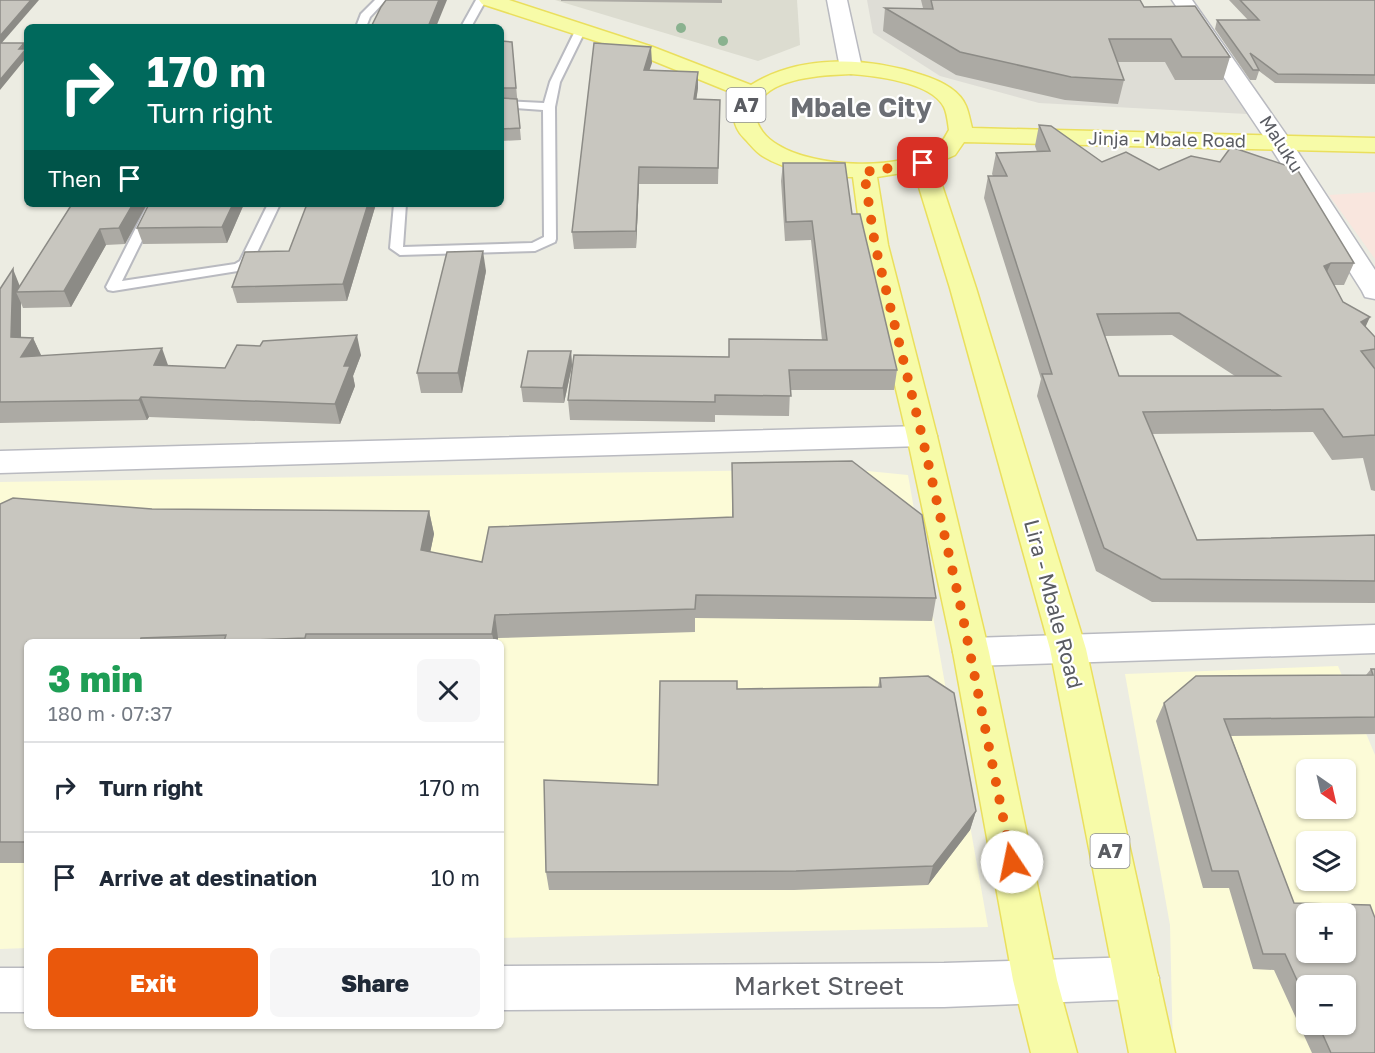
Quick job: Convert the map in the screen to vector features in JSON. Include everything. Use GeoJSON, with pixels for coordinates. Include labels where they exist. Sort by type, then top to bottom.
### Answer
{"type":"FeatureCollection","features":[{"type":"Feature","properties":{"kind":"main road","name":"A7"},"geometry":{"type":"LineString","coordinates":[[489,0],[581,28],[696,69],[753,93]]}},
{"type":"Feature","properties":{"kind":"main road","name":"A7"},"geometry":{"type":"LineString","coordinates":[[819,69],[880,70],[933,87],[953,103],[961,116],[959,135],[948,149],[923,163],[864,172],[806,165],[774,153],[752,136],[744,122],[746,105],[753,93],[787,75],[819,69]]}},
{"type":"Feature","properties":{"kind":"main road","name":"Jinja - Mbale Road"},"geometry":{"type":"LineString","coordinates":[[959,135],[1375,145]]}},
{"type":"Feature","properties":{"kind":"main road","name":"Lira - Mbale Road"},"geometry":{"type":"LineString","coordinates":[[923,163],[963,288],[1068,649],[1152,1053]]}},
{"type":"Feature","properties":{"kind":"main road"},"geometry":{"type":"LineString","coordinates":[[864,172],[875,245],[922,436],[971,652],[1035,980],[1054,1053]]}},
{"type":"Feature","properties":{"kind":"street"},"geometry":{"type":"LineString","coordinates":[[837,0],[851,68]]}},
{"type":"Feature","properties":{"kind":"street","name":"Maluku"},"geometry":{"type":"LineString","coordinates":[[1182,0],[1280,143],[1375,291]]}},
{"type":"Feature","properties":{"kind":"street"},"geometry":{"type":"LineString","coordinates":[[0,462],[922,436]]}},
{"type":"Feature","properties":{"kind":"street"},"geometry":{"type":"LineString","coordinates":[[971,652],[1375,639]]}},
{"type":"Feature","properties":{"kind":"street","name":"Market Street"},"geometry":{"type":"LineString","coordinates":[[504,987],[944,985],[1137,978]]}},
{"type":"Feature","properties":{"kind":"street"},"geometry":{"type":"LineString","coordinates":[[0,990],[24,990]]}},
{"type":"Feature","properties":{"kind":"lane"},"geometry":{"type":"LineString","coordinates":[[362,24],[365,16],[381,0]]}},
{"type":"Feature","properties":{"kind":"lane"},"geometry":{"type":"LineString","coordinates":[[468,24],[481,0]]}},
{"type":"Feature","properties":{"kind":"lane"},"geometry":{"type":"LineString","coordinates":[[400,207],[396,248],[400,251],[535,247],[545,244],[550,239],[549,107],[555,82],[581,28]]}},
{"type":"Feature","properties":{"kind":"lane"},"geometry":{"type":"LineString","coordinates":[[504,104],[549,107]]}},
{"type":"Feature","properties":{"kind":"lane"},"geometry":{"type":"LineString","coordinates":[[153,207],[113,287],[240,267],[245,263],[273,207]]}},
{"type":"Feature","properties":{"kind":"shaded area"},"geometry":{"type":"Polygon","coordinates":[[[555,0],[797,0],[800,45],[758,61],[555,0]]]}},
{"type":"Feature","properties":{"kind":"shaded area"},"geometry":{"type":"Polygon","coordinates":[[[867,0],[1138,0],[1151,23],[1199,26],[1247,114],[1039,103],[940,76],[873,33],[867,0]]]}},
{"type":"Feature","properties":{"kind":"shaded area"},"geometry":{"type":"Polygon","coordinates":[[[1375,192],[1375,259],[1329,195],[1375,192]]]}},
{"type":"Feature","properties":{"kind":"shaded area"},"geometry":{"type":"Polygon","coordinates":[[[847,469],[908,475],[988,927],[504,938],[504,639],[24,639],[24,948],[0,949],[0,482],[847,469]]]}},
{"type":"Feature","properties":{"kind":"shaded area"},"geometry":{"type":"Polygon","coordinates":[[[1338,666],[1375,755],[1375,1053],[1173,1053],[1170,925],[1125,674],[1338,666]]]}},
{"type":"Feature","properties":{"kind":"building"},"geometry":{"type":"Polygon","coordinates":[[[0,0],[31,0],[0,36],[0,0]]]}},
{"type":"Feature","properties":{"kind":"building"},"geometry":{"type":"Polygon","coordinates":[[[386,0],[439,0],[429,24],[372,24],[386,0]]]}},
{"type":"Feature","properties":{"kind":"building"},"geometry":{"type":"Polygon","coordinates":[[[931,0],[1140,0],[1144,7],[1195,6],[1230,57],[1182,57],[1171,39],[1109,39],[1124,80],[1071,77],[960,52],[885,8],[933,9],[931,0]]]}},
{"type":"Feature","properties":{"kind":"building"},"geometry":{"type":"Polygon","coordinates":[[[1240,0],[1375,0],[1375,75],[1278,74],[1250,53],[1259,70],[1253,70],[1217,20],[1259,20],[1240,0]]]}},
{"type":"Feature","properties":{"kind":"building"},"geometry":{"type":"Polygon","coordinates":[[[504,41],[512,42],[516,88],[504,88],[504,41]]]}},
{"type":"Feature","properties":{"kind":"building"},"geometry":{"type":"Polygon","coordinates":[[[0,43],[24,43],[19,49],[24,49],[24,51],[0,80],[0,43]]]}},
{"type":"Feature","properties":{"kind":"building"},"geometry":{"type":"Polygon","coordinates":[[[594,43],[651,47],[644,70],[698,72],[694,99],[720,100],[718,168],[639,167],[636,231],[572,232],[594,43]]]}},
{"type":"Feature","properties":{"kind":"building"},"geometry":{"type":"Polygon","coordinates":[[[504,98],[517,99],[520,128],[504,129],[504,98]]]}},
{"type":"Feature","properties":{"kind":"building"},"geometry":{"type":"Polygon","coordinates":[[[1039,125],[1051,126],[1102,162],[1126,152],[1159,170],[1191,156],[1220,162],[1231,147],[1297,169],[1354,263],[1331,263],[1324,266],[1343,302],[1370,317],[1361,322],[1375,337],[1375,349],[1361,351],[1375,369],[1375,435],[1343,437],[1323,409],[1143,412],[1197,540],[1375,535],[1375,581],[1161,579],[1104,548],[1042,374],[1052,374],[988,176],[1007,176],[996,153],[1050,151],[1039,125]],[[1179,313],[1097,314],[1119,376],[1280,376],[1179,313]]]}},
{"type":"Feature","properties":{"kind":"building"},"geometry":{"type":"Polygon","coordinates":[[[783,163],[845,163],[852,214],[860,214],[897,370],[789,370],[791,396],[715,395],[715,402],[568,400],[574,355],[729,357],[729,339],[827,340],[812,221],[786,222],[783,163]]]}},
{"type":"Feature","properties":{"kind":"building"},"geometry":{"type":"Polygon","coordinates":[[[70,207],[131,207],[119,228],[100,229],[64,291],[16,292],[70,207]]]}},
{"type":"Feature","properties":{"kind":"building"},"geometry":{"type":"Polygon","coordinates":[[[148,207],[232,207],[222,227],[137,228],[148,207]]]}},
{"type":"Feature","properties":{"kind":"building"},"geometry":{"type":"Polygon","coordinates":[[[306,207],[367,207],[343,284],[232,287],[245,252],[289,251],[306,207]]]}},
{"type":"Feature","properties":{"kind":"building"},"geometry":{"type":"Polygon","coordinates":[[[483,251],[458,373],[417,373],[447,252],[483,251]]]}},
{"type":"Feature","properties":{"kind":"building"},"geometry":{"type":"Polygon","coordinates":[[[13,269],[11,337],[33,338],[21,357],[162,348],[154,365],[225,368],[237,345],[260,346],[263,341],[357,335],[344,366],[350,366],[335,404],[141,397],[139,400],[0,402],[0,289],[13,269]]]}},
{"type":"Feature","properties":{"kind":"building"},"geometry":{"type":"Polygon","coordinates":[[[528,351],[571,351],[563,388],[521,387],[528,351]]]}},
{"type":"Feature","properties":{"kind":"building"},"geometry":{"type":"Polygon","coordinates":[[[852,461],[922,515],[936,598],[696,595],[695,609],[495,615],[492,634],[306,634],[305,638],[278,639],[225,639],[226,635],[141,639],[24,639],[24,842],[0,842],[0,504],[13,498],[152,509],[429,511],[421,550],[482,562],[489,527],[733,517],[732,463],[852,461]]]}},
{"type":"Feature","properties":{"kind":"building"},"geometry":{"type":"Polygon","coordinates":[[[1371,669],[1375,669],[1375,717],[1224,719],[1294,903],[1296,903],[1296,963],[1356,963],[1356,905],[1370,905],[1375,918],[1375,1053],[1331,1053],[1323,1035],[1356,1035],[1356,975],[1296,975],[1296,978],[1285,954],[1263,954],[1238,871],[1212,871],[1164,703],[1196,676],[1373,675],[1371,669]]]}},
{"type":"Feature","properties":{"kind":"building"},"geometry":{"type":"Polygon","coordinates":[[[928,676],[954,693],[976,811],[933,866],[796,871],[546,872],[544,780],[658,785],[660,681],[737,681],[737,689],[881,687],[880,678],[928,676]]]}},
{"type":"Feature","properties":{"kind":"district","name":"Mbale City"},"geometry":{"type":"Point","coordinates":[861,108]}},
{"type":"Feature","properties":{"kind":"route"},"geometry":{"type":"LineString","coordinates":[[923,163],[864,172],[875,245],[922,436],[971,652],[1012,862]]}}]}
